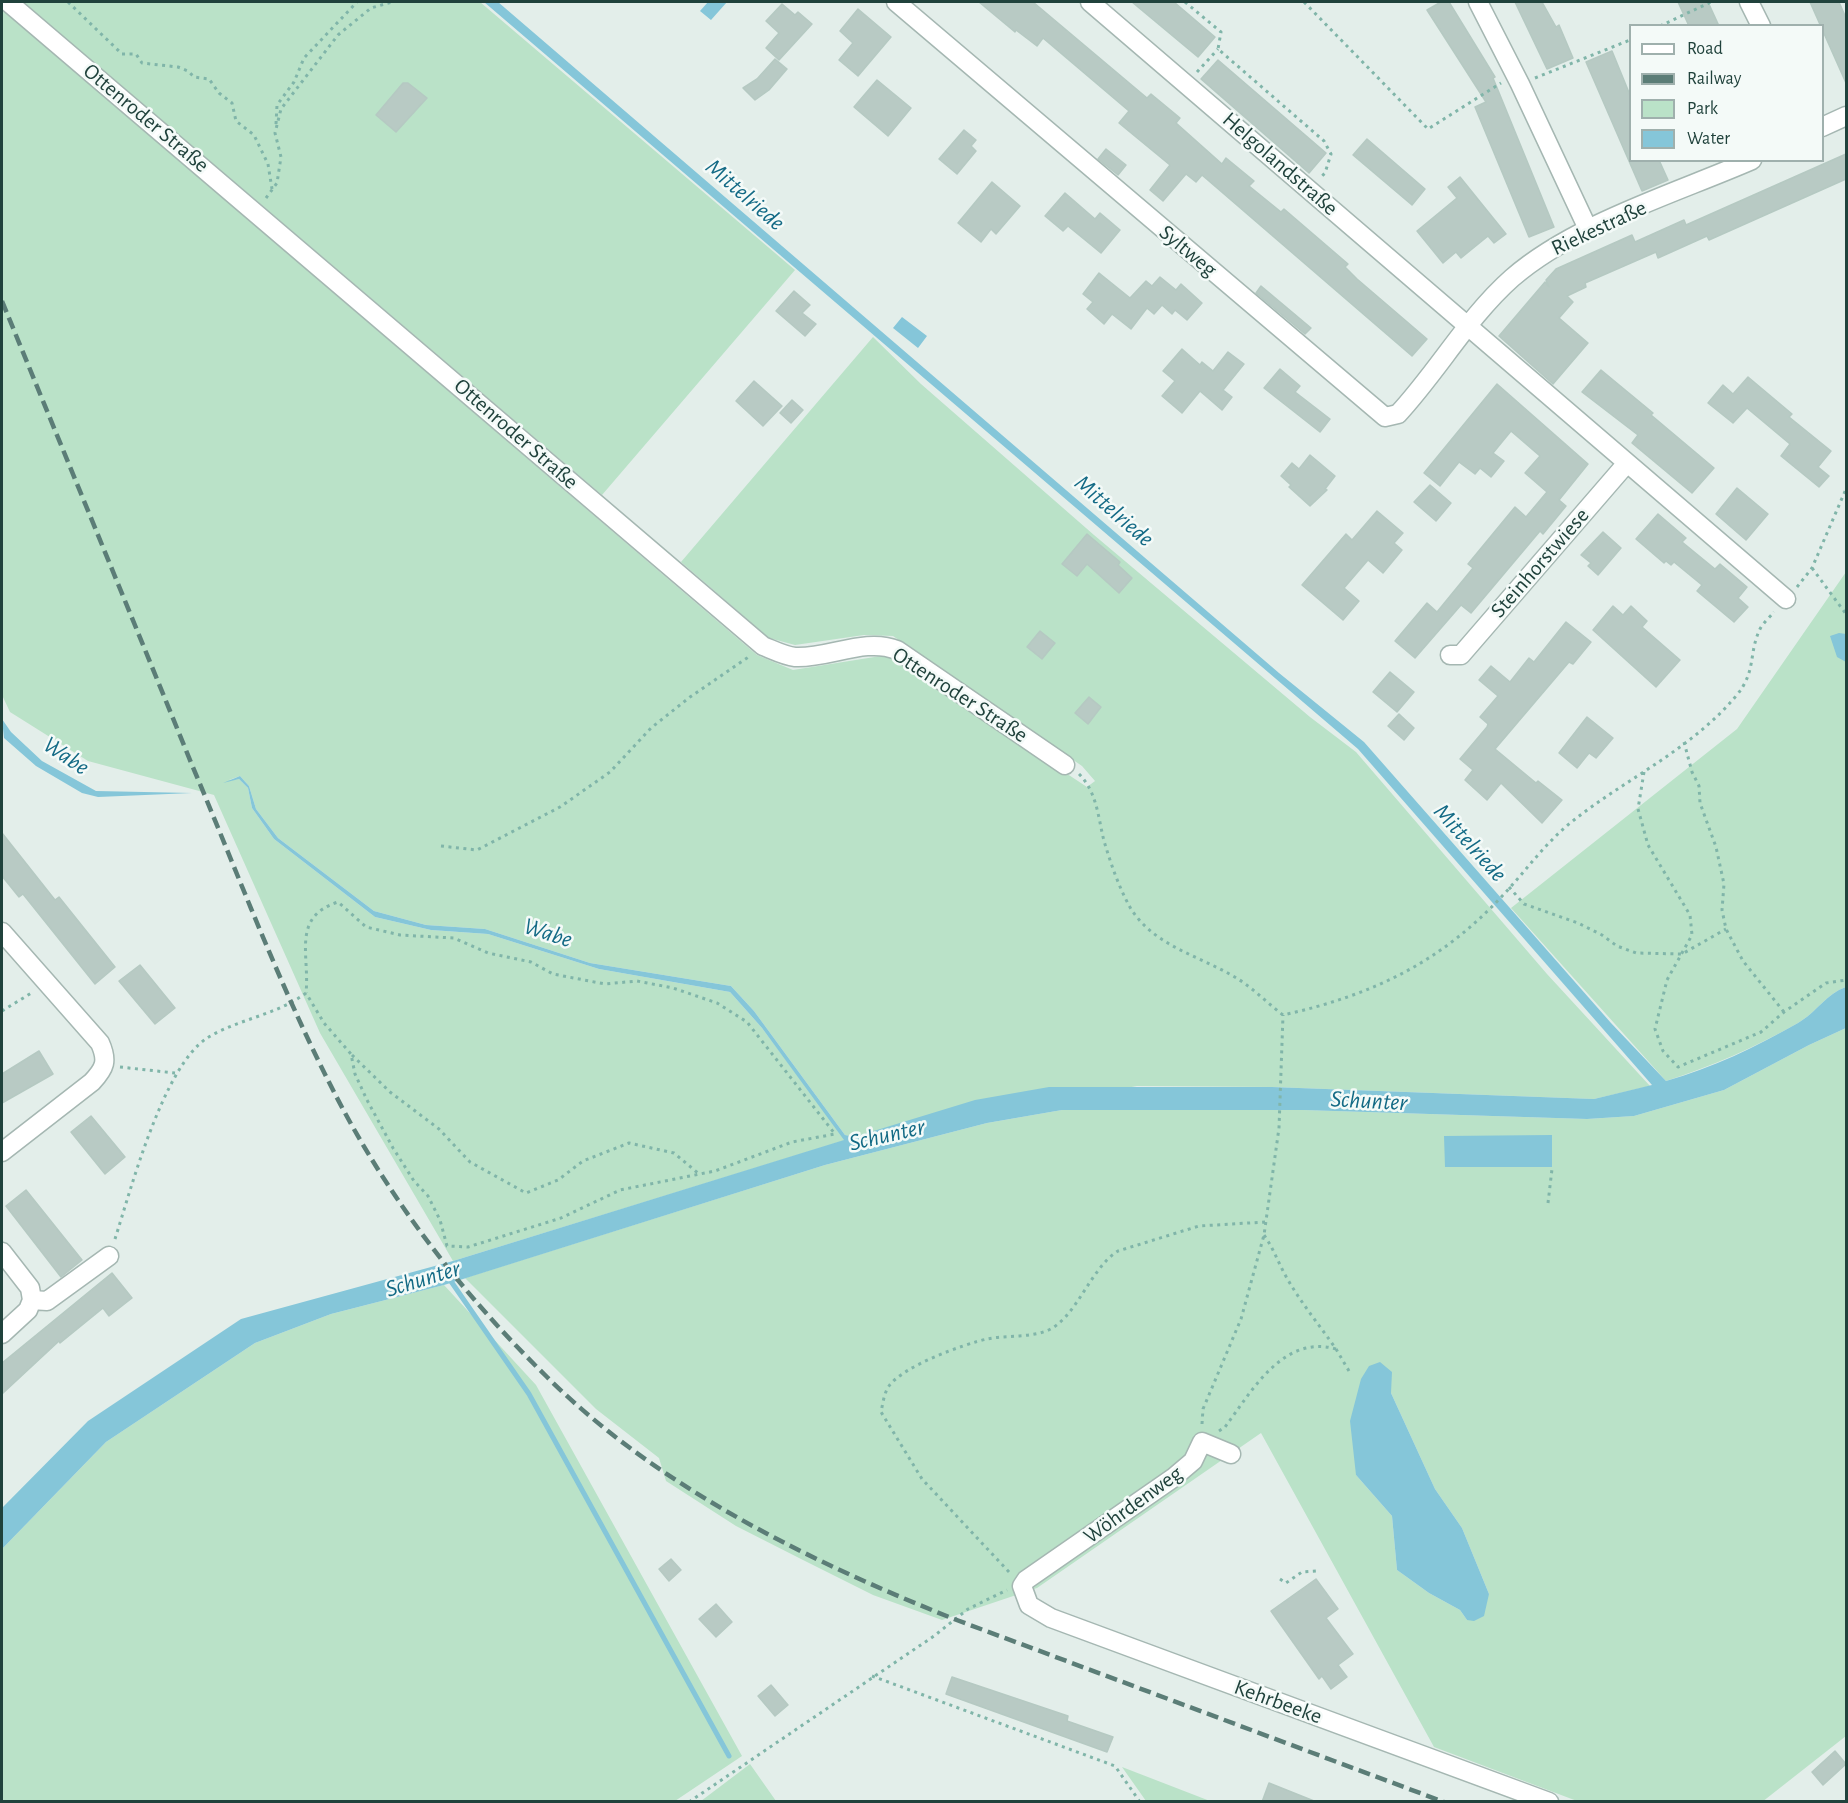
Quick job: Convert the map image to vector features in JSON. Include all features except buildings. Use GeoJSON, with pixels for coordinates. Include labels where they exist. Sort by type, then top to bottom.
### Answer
{"type":"FeatureCollection","features":[{"type":"Feature","properties":{"kind":"street","name":"Ottenroder Straße"},"geometry":{"type":"LineString","coordinates":[[8,2],[256,211],[763,646],[794,657],[888,646],[1065,765]]}},
{"type":"Feature","properties":{"kind":"street","name":"Syltweg"},"geometry":{"type":"LineString","coordinates":[[896,2],[1385,417],[1398,414],[1468,327]]}},
{"type":"Feature","properties":{"kind":"street","name":"Helgolandstraße"},"geometry":{"type":"LineString","coordinates":[[1090,2],[1468,327]]}},
{"type":"Feature","properties":{"kind":"street"},"geometry":{"type":"LineString","coordinates":[[1478,2],[1520,84],[1588,229]]}},
{"type":"Feature","properties":{"kind":"street"},"geometry":{"type":"LineString","coordinates":[[1749,2],[1760,24]]}},
{"type":"Feature","properties":{"kind":"street"},"geometry":{"type":"LineString","coordinates":[[1824,126],[1846,116]]}},
{"type":"Feature","properties":{"kind":"street","name":"Riekestraße"},"geometry":{"type":"LineString","coordinates":[[1468,327],[1492,298],[1529,264],[1588,229],[1747,162]]}},
{"type":"Feature","properties":{"kind":"street"},"geometry":{"type":"LineString","coordinates":[[1468,327],[1786,599]]}},
{"type":"Feature","properties":{"kind":"street","name":"Steinhorstwiese"},"geometry":{"type":"LineString","coordinates":[[1449,655],[1461,655],[1627,463]]}},
{"type":"Feature","properties":{"kind":"street"},"geometry":{"type":"LineString","coordinates":[[2,932],[100,1043],[105,1056],[105,1065],[92,1082],[2,1152]]}},
{"type":"Feature","properties":{"kind":"street"},"geometry":{"type":"LineString","coordinates":[[2,1252],[30,1288],[32,1300],[28,1310],[2,1334]]}},
{"type":"Feature","properties":{"kind":"street"},"geometry":{"type":"LineString","coordinates":[[32,1300],[47,1301],[109,1256]]}},
{"type":"Feature","properties":{"kind":"street"},"geometry":{"type":"LineString","coordinates":[[1202,1442],[1231,1454]]}},
{"type":"Feature","properties":{"kind":"street","name":"Wöhrdenweg"},"geometry":{"type":"LineString","coordinates":[[1022,1586],[1173,1478],[1193,1461],[1202,1442]]}},
{"type":"Feature","properties":{"kind":"street","name":"Kehrbeeke"},"geometry":{"type":"LineString","coordinates":[[1022,1586],[1029,1605],[1051,1618],[1549,1802]]}},
{"type":"Feature","properties":{"kind":"path"},"geometry":{"type":"LineString","coordinates":[[68,2],[122,54],[136,54],[142,63],[178,67],[188,71],[194,77],[209,79],[219,93],[232,103],[236,121],[254,135],[268,164],[272,189]]}},
{"type":"Feature","properties":{"kind":"path"},"geometry":{"type":"LineString","coordinates":[[256,211],[277,183],[281,158],[276,128],[277,105],[294,82],[304,58],[357,2]]}},
{"type":"Feature","properties":{"kind":"path"},"geometry":{"type":"LineString","coordinates":[[276,128],[281,109],[338,34],[371,8],[392,2]]}},
{"type":"Feature","properties":{"kind":"path"},"geometry":{"type":"LineString","coordinates":[[1185,2],[1221,32],[1218,49],[1186,84]]}},
{"type":"Feature","properties":{"kind":"path"},"geometry":{"type":"LineString","coordinates":[[1304,2],[1428,129],[1506,80],[1520,84],[1629,40]]}},
{"type":"Feature","properties":{"kind":"path"},"geometry":{"type":"LineString","coordinates":[[1664,24],[1711,2]]}},
{"type":"Feature","properties":{"kind":"path"},"geometry":{"type":"LineString","coordinates":[[1218,49],[1324,141],[1331,154],[1325,173],[1309,189]]}},
{"type":"Feature","properties":{"kind":"path"},"geometry":{"type":"LineString","coordinates":[[1283,1015],[1362,993],[1435,956],[1485,913],[1548,842],[1717,715],[1746,684],[1760,629],[1812,568],[1846,489]]}},
{"type":"Feature","properties":{"kind":"path"},"geometry":{"type":"LineString","coordinates":[[1812,568],[1846,614]]}},
{"type":"Feature","properties":{"kind":"path"},"geometry":{"type":"LineString","coordinates":[[441,846],[477,850],[560,807],[610,772],[651,728],[690,697],[763,646]]}},
{"type":"Feature","properties":{"kind":"path"},"geometry":{"type":"LineString","coordinates":[[1684,742],[1692,772],[1700,786],[1700,803],[1716,847],[1724,884],[1722,910],[1726,929],[1743,961],[1784,1012]]}},
{"type":"Feature","properties":{"kind":"path"},"geometry":{"type":"LineString","coordinates":[[1065,765],[1078,773],[1092,791],[1114,873],[1132,910],[1171,947],[1232,975],[1283,1015]]}},
{"type":"Feature","properties":{"kind":"path"},"geometry":{"type":"LineString","coordinates":[[1644,772],[1638,809],[1648,845],[1690,915],[1692,935],[1667,980],[1654,1029],[1663,1051],[1678,1067],[1761,1032],[1784,1012],[1826,983],[1846,980]]}},
{"type":"Feature","properties":{"kind":"path"},"geometry":{"type":"LineString","coordinates":[[1509,887],[1524,904],[1578,923],[1602,935],[1617,946],[1636,953],[1682,954],[1726,929]]}},
{"type":"Feature","properties":{"kind":"path"},"geometry":{"type":"LineString","coordinates":[[351,1054],[355,1074],[367,1100],[398,1156],[428,1196],[440,1220],[447,1246],[468,1247],[561,1218],[620,1191],[715,1171],[792,1142],[835,1134],[747,1022],[717,1003],[673,988],[637,981],[605,984],[553,974],[531,962],[488,953],[454,938],[400,935],[366,927],[338,902],[322,907],[311,918],[304,939],[308,968],[306,993],[324,1023],[351,1054],[390,1092],[440,1129],[470,1162],[526,1193],[558,1180],[584,1161],[629,1143],[674,1153],[699,1174]]}},
{"type":"Feature","properties":{"kind":"path"},"geometry":{"type":"LineString","coordinates":[[2,1011],[47,984]]}},
{"type":"Feature","properties":{"kind":"path"},"geometry":{"type":"LineString","coordinates":[[109,1256],[139,1165],[175,1073],[206,1039],[292,1004],[306,993]]}},
{"type":"Feature","properties":{"kind":"path"},"geometry":{"type":"LineString","coordinates":[[1202,1442],[1203,1409],[1240,1319],[1264,1235],[1280,1128],[1283,1015]]}},
{"type":"Feature","properties":{"kind":"path"},"geometry":{"type":"LineString","coordinates":[[105,1065],[175,1073]]}},
{"type":"Feature","properties":{"kind":"path"},"geometry":{"type":"LineString","coordinates":[[1548,1203],[1552,1169]]}},
{"type":"Feature","properties":{"kind":"path"},"geometry":{"type":"LineString","coordinates":[[689,1802],[968,1609],[997,1594],[1022,1586],[922,1479],[882,1412],[884,1395],[890,1385],[933,1357],[950,1350],[987,1339],[1020,1337],[1054,1328],[1092,1281],[1106,1258],[1118,1251],[1199,1226],[1265,1222]]}},
{"type":"Feature","properties":{"kind":"path"},"geometry":{"type":"LineString","coordinates":[[1264,1235],[1274,1249],[1278,1264],[1349,1371]]}},
{"type":"Feature","properties":{"kind":"path"},"geometry":{"type":"LineString","coordinates":[[1202,1442],[1225,1427],[1267,1371],[1285,1356],[1322,1345],[1336,1349]]}},
{"type":"Feature","properties":{"kind":"path"},"geometry":{"type":"LineString","coordinates":[[1284,1590],[1286,1583],[1302,1572],[1317,1571]]}},
{"type":"Feature","properties":{"kind":"path"},"geometry":{"type":"LineString","coordinates":[[1280,1579],[1286,1583]]}},
{"type":"Feature","properties":{"kind":"path"},"geometry":{"type":"LineString","coordinates":[[872,1676],[1115,1766],[1140,1802]]}},
{"type":"Feature","properties":{"kind":"green space"},"geometry":{"type":"Polygon","coordinates":[[[23,2],[480,2],[795,270],[602,495],[23,2]]]}},
{"type":"Feature","properties":{"kind":"green space"},"geometry":{"type":"Polygon","coordinates":[[[2,9],[757,655],[793,670],[887,655],[1087,787],[1095,781],[1082,766],[893,636],[864,635],[795,645],[769,638],[681,562],[873,337],[921,384],[1094,535],[1310,717],[1356,752],[1547,974],[1650,1086],[1594,1099],[1272,1087],[1137,1086],[854,1138],[845,1135],[754,1011],[731,986],[590,963],[485,929],[426,925],[374,911],[278,838],[256,809],[249,786],[240,776],[229,780],[239,779],[248,788],[252,808],[274,839],[375,917],[431,930],[488,934],[599,969],[730,992],[762,1028],[846,1140],[453,1261],[320,1033],[214,795],[88,761],[10,712],[2,695],[2,9]]]}},
{"type":"Feature","properties":{"kind":"green space"},"geometry":{"type":"Polygon","coordinates":[[[1846,572],[1846,987],[1833,994],[1805,1019],[1782,1032],[1734,1055],[1666,1081],[1511,908],[1737,729],[1846,572]]]}},
{"type":"Feature","properties":{"kind":"green space"},"geometry":{"type":"Polygon","coordinates":[[[1846,1028],[1846,1736],[1762,1802],[1577,1801],[1434,1747],[1261,1433],[1037,1588],[942,1620],[873,1595],[803,1560],[736,1526],[666,1481],[659,1458],[596,1409],[465,1278],[825,1165],[987,1123],[1062,1110],[1303,1110],[1587,1119],[1634,1116],[1724,1090],[1846,1028]],[[1391,1372],[1356,1475],[1392,1516],[1397,1570],[1429,1593],[1460,1610],[1467,1620],[1489,1594],[1462,1528],[1435,1489],[1391,1393],[1391,1372]]]}},
{"type":"Feature","properties":{"kind":"green space"},"geometry":{"type":"Polygon","coordinates":[[[444,1285],[536,1385],[742,1756],[675,1801],[2,1801],[2,1549],[106,1442],[255,1343],[331,1314],[444,1285]]]}},
{"type":"Feature","properties":{"kind":"green space"},"geometry":{"type":"Polygon","coordinates":[[[750,1764],[776,1801],[701,1801],[750,1764]]]}},
{"type":"Feature","properties":{"kind":"green space"},"geometry":{"type":"Polygon","coordinates":[[[1122,1767],[1210,1801],[1146,1801],[1122,1767]]]}},
{"type":"Feature","properties":{"kind":"water","name":"Schunter"},"geometry":{"type":"Polygon","coordinates":[[[484,2],[498,2],[1279,673],[1364,742],[1611,1023],[1666,1081],[1717,1063],[1766,1040],[1805,1019],[1833,994],[1846,987],[1846,1028],[1724,1090],[1634,1116],[1587,1119],[1303,1110],[1062,1110],[987,1123],[825,1165],[444,1285],[331,1314],[255,1343],[106,1442],[2,1549],[2,1508],[88,1421],[241,1319],[453,1261],[844,1140],[762,1028],[730,992],[599,969],[488,934],[431,930],[375,917],[274,839],[252,808],[248,788],[239,779],[223,783],[240,776],[249,786],[256,809],[278,838],[374,911],[426,925],[485,929],[590,963],[731,986],[754,1011],[845,1135],[854,1137],[975,1100],[1049,1087],[1272,1087],[1594,1099],[1652,1085],[1358,749],[484,2]]]}},
{"type":"Feature","properties":{"kind":"water"},"geometry":{"type":"Polygon","coordinates":[[[708,2],[727,2],[711,20],[700,11],[708,2]]]}},
{"type":"Feature","properties":{"kind":"water"},"geometry":{"type":"Polygon","coordinates":[[[902,317],[927,336],[918,348],[893,328],[902,317]]]}},
{"type":"Feature","properties":{"kind":"water"},"geometry":{"type":"Polygon","coordinates":[[[1839,633],[1846,634],[1846,662],[1837,657],[1830,636],[1839,633]]]}},
{"type":"Feature","properties":{"kind":"water"},"geometry":{"type":"Polygon","coordinates":[[[2,719],[11,732],[42,761],[96,791],[192,793],[98,797],[82,793],[36,766],[4,738],[2,719]]]}},
{"type":"Feature","properties":{"kind":"water"},"geometry":{"type":"Polygon","coordinates":[[[1552,1135],[1552,1167],[1445,1167],[1444,1136],[1552,1135]]]}},
{"type":"Feature","properties":{"kind":"water"},"geometry":{"type":"Polygon","coordinates":[[[1380,1362],[1392,1372],[1391,1393],[1435,1489],[1462,1528],[1489,1594],[1484,1616],[1474,1621],[1467,1620],[1460,1610],[1429,1593],[1397,1570],[1392,1516],[1356,1475],[1350,1421],[1361,1379],[1369,1366],[1380,1362]]]}},
{"type":"Feature","properties":{"kind":"waterway","name":"Schunter"},"geometry":{"type":"LineString","coordinates":[[448,1277],[529,1394],[729,1756]]}},
{"type":"Feature","properties":{"kind":"railway"},"geometry":{"type":"LineString","coordinates":[[2,301],[260,930],[314,1052],[355,1131],[403,1207],[456,1278],[516,1345],[591,1417],[637,1453],[738,1518],[791,1546],[899,1597],[954,1619],[1444,1802]]}},
{"type":"Feature","properties":{"kind":"water label","name":"Mittelriede"},"geometry":{"type":"Point","coordinates":[745,195]}},
{"type":"Feature","properties":{"kind":"water label","name":"Mittelriede"},"geometry":{"type":"Point","coordinates":[1114,511]}},
{"type":"Feature","properties":{"kind":"water label","name":"Wabe"},"geometry":{"type":"Point","coordinates":[66,756]}},
{"type":"Feature","properties":{"kind":"water label","name":"Mittelriede"},"geometry":{"type":"Point","coordinates":[1470,843]}},
{"type":"Feature","properties":{"kind":"water label","name":"Wabe"},"geometry":{"type":"Point","coordinates":[548,933]}}]}
